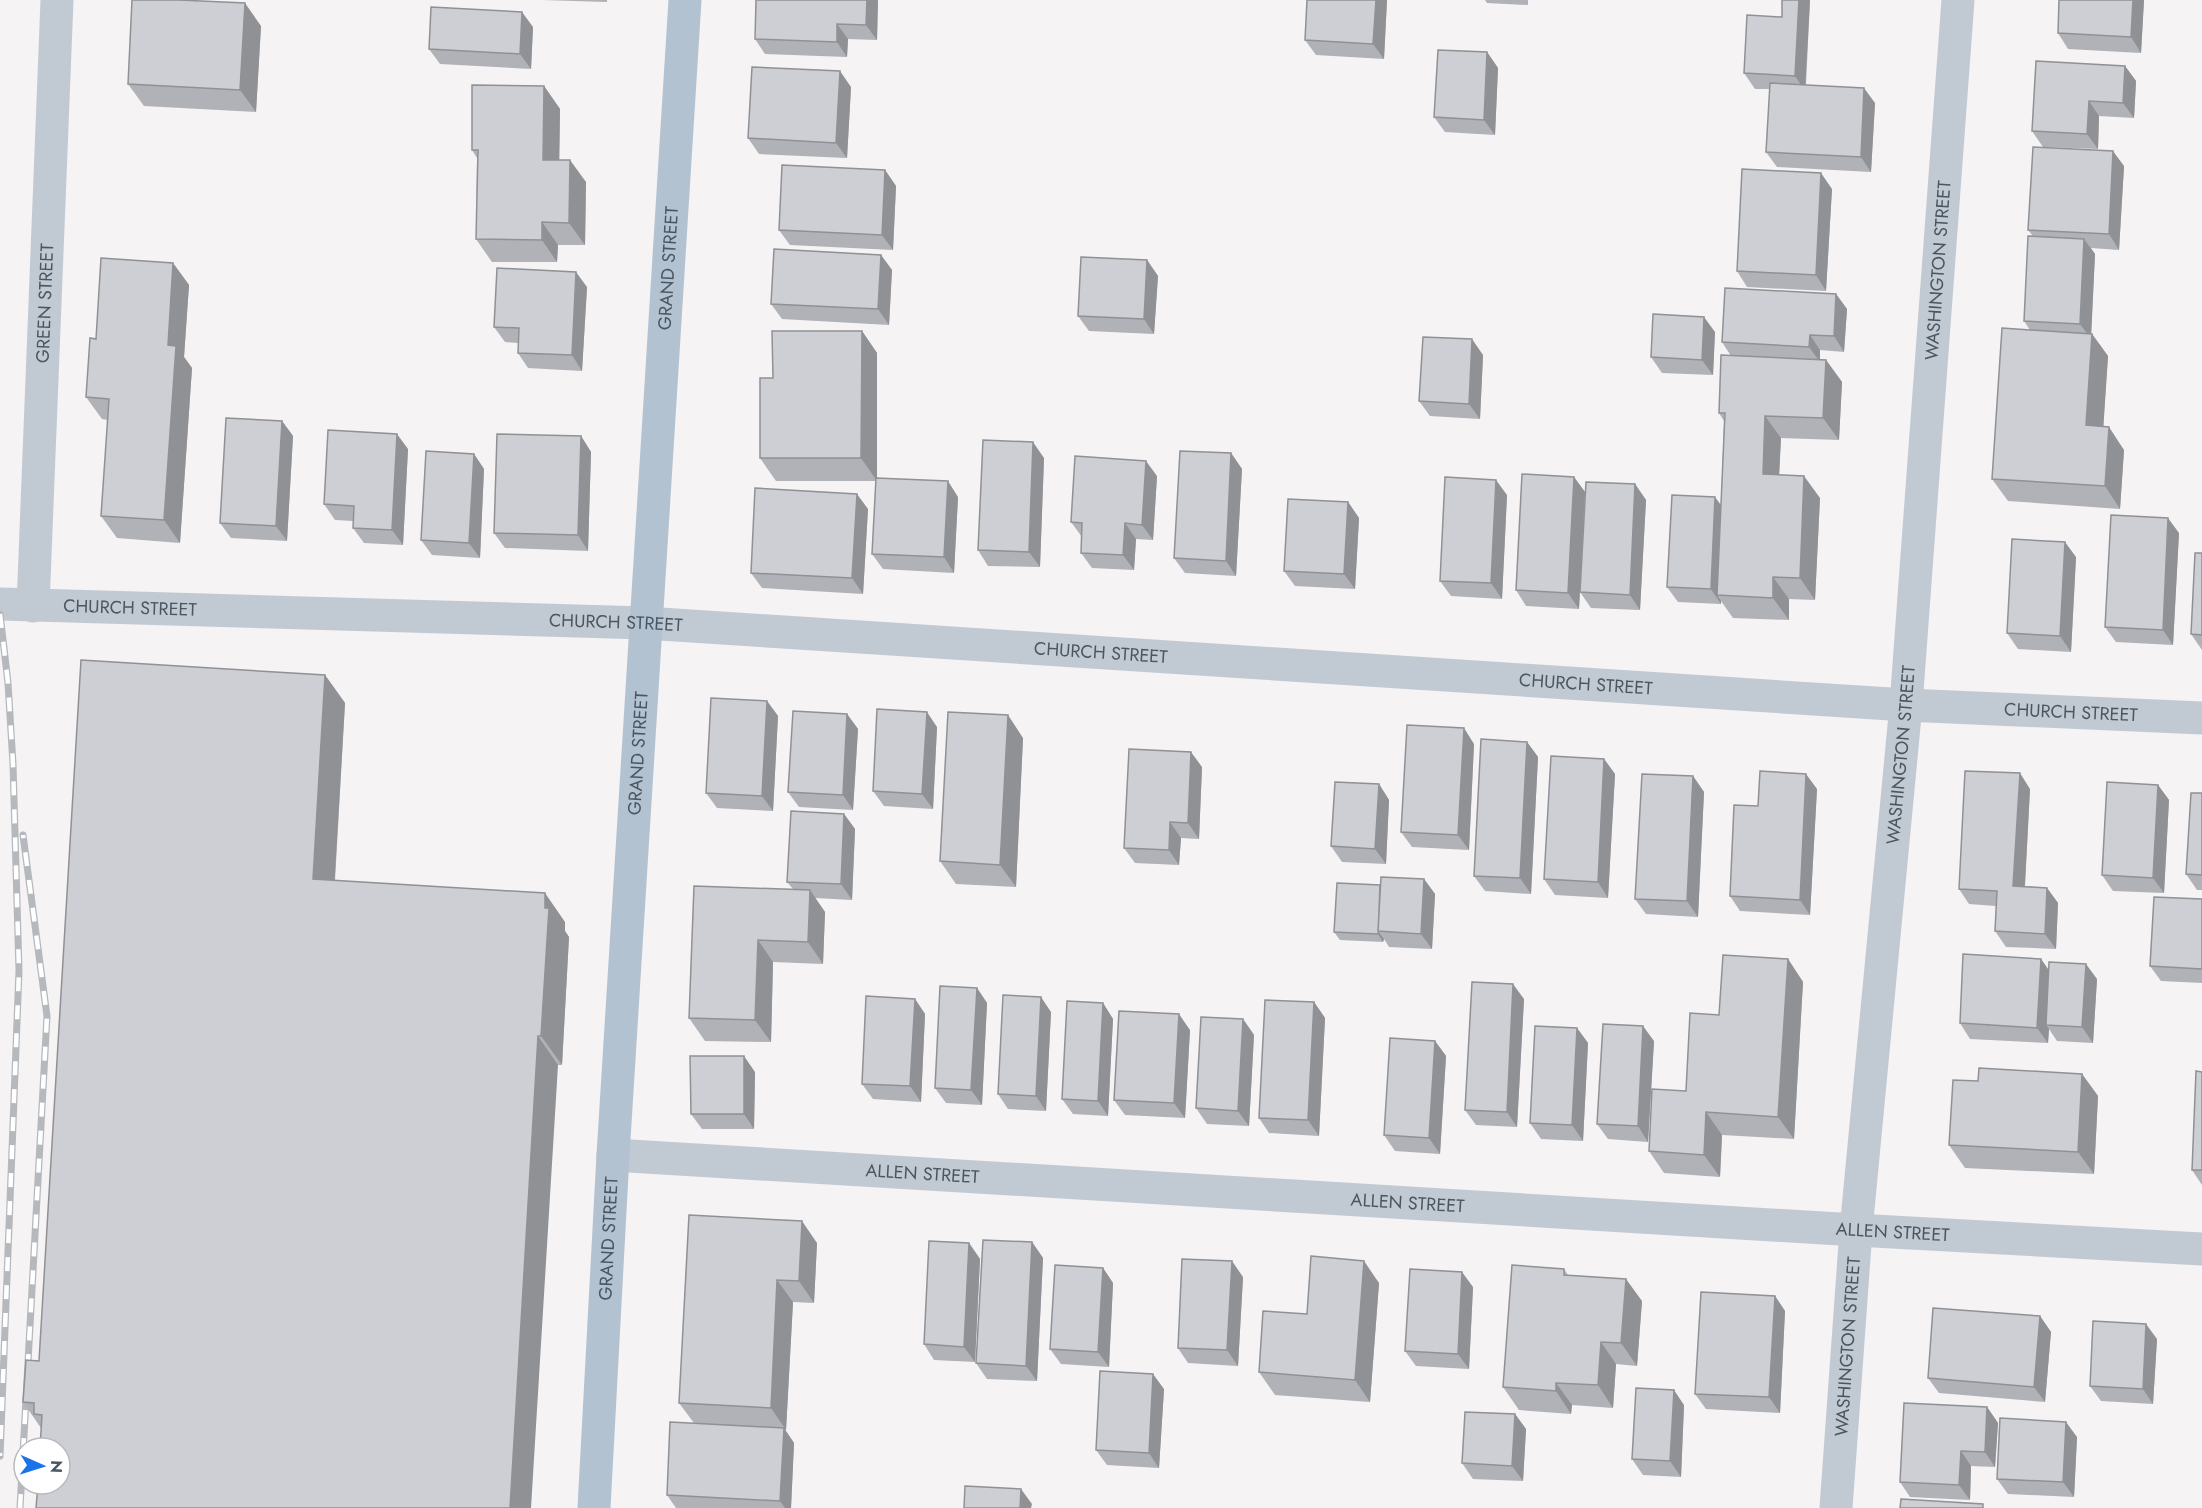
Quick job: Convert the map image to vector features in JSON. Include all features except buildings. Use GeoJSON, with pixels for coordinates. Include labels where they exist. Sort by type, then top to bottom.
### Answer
{"type":"FeatureCollection","features":[{"type":"Feature","properties":{"kind":"main road","name":"GRAND STREET"},"geometry":{"type":"LineString","coordinates":[[594,1508],[645,623],[685,0]]}},
{"type":"Feature","properties":{"kind":"street","name":"GREEN STREET"},"geometry":{"type":"LineString","coordinates":[[33,606],[57,0]]}},
{"type":"Feature","properties":{"kind":"street","name":"WASHINGTON STREET"},"geometry":{"type":"LineString","coordinates":[[1836,1508],[1856,1230],[1906,705],[1958,0]]}},
{"type":"Feature","properties":{"kind":"street","name":"CHURCH STREET"},"geometry":{"type":"LineString","coordinates":[[0,604],[645,623],[1906,705],[2202,718]]}},
{"type":"Feature","properties":{"kind":"street","name":"ALLEN STREET"},"geometry":{"type":"LineString","coordinates":[[613,1155],[2202,1249]]}},
{"type":"Feature","properties":{"kind":"railway"},"geometry":{"type":"LineString","coordinates":[[0,614],[8,683],[13,764],[19,971],[0,1456]]}},
{"type":"Feature","properties":{"kind":"railway"},"geometry":{"type":"LineString","coordinates":[[20,1508],[47,1016],[23,835]]}}]}
